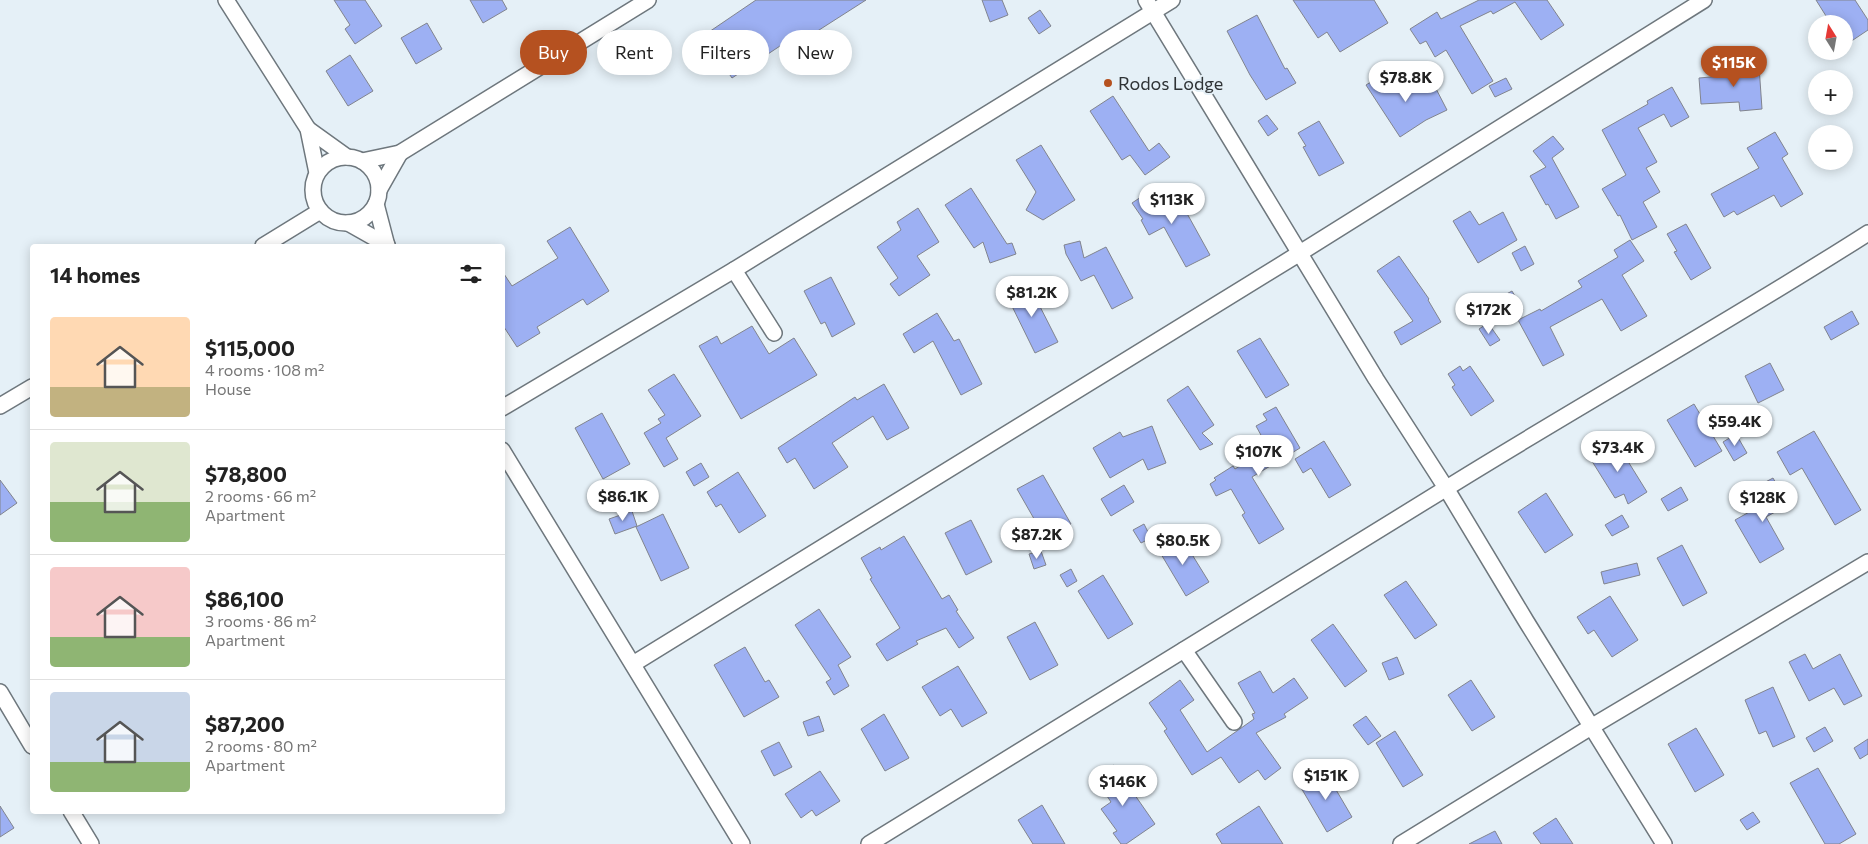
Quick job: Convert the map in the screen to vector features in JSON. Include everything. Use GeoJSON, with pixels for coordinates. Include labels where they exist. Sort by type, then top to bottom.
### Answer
{"type":"FeatureCollection","features":[{"type":"Feature","properties":{"kind":"street"},"geometry":{"type":"LineString","coordinates":[[226,0],[308,129],[317,173]]}},
{"type":"Feature","properties":{"kind":"street"},"geometry":{"type":"LineString","coordinates":[[362,161],[400,153],[648,0]]}},
{"type":"Feature","properties":{"kind":"street"},"geometry":{"type":"LineString","coordinates":[[505,406],[734,270],[1150,6],[1172,0]]}},
{"type":"Feature","properties":{"kind":"street"},"geometry":{"type":"LineString","coordinates":[[633,664],[1300,253],[1704,0]]}},
{"type":"Feature","properties":{"kind":"street"},"geometry":{"type":"LineString","coordinates":[[1150,6],[1376,379],[1446,488],[1664,844]]}},
{"type":"Feature","properties":{"kind":"street"},"geometry":{"type":"LineString","coordinates":[[308,129],[347,157],[362,161],[371,168],[377,178],[378,197],[387,244]]}},
{"type":"Feature","properties":{"kind":"street"},"geometry":{"type":"LineString","coordinates":[[347,157],[335,159],[325,164],[317,173],[312,193],[320,211],[328,218],[348,223],[365,218],[400,153]]}},
{"type":"Feature","properties":{"kind":"street"},"geometry":{"type":"LineString","coordinates":[[267,244],[320,211]]}},
{"type":"Feature","properties":{"kind":"street"},"geometry":{"type":"LineString","coordinates":[[348,223],[384,244]]}},
{"type":"Feature","properties":{"kind":"street"},"geometry":{"type":"LineString","coordinates":[[869,844],[1446,488],[1804,274],[1868,233]]}},
{"type":"Feature","properties":{"kind":"street"},"geometry":{"type":"LineString","coordinates":[[734,270],[774,333]]}},
{"type":"Feature","properties":{"kind":"street"},"geometry":{"type":"LineString","coordinates":[[0,406],[30,388]]}},
{"type":"Feature","properties":{"kind":"street"},"geometry":{"type":"LineString","coordinates":[[505,455],[742,844]]}},
{"type":"Feature","properties":{"kind":"street"},"geometry":{"type":"LineString","coordinates":[[1401,844],[1591,727],[1868,562]]}},
{"type":"Feature","properties":{"kind":"street"},"geometry":{"type":"LineString","coordinates":[[1184,650],[1234,722]]}},
{"type":"Feature","properties":{"kind":"street"},"geometry":{"type":"LineString","coordinates":[[0,692],[6,714],[30,744]]}},
{"type":"Feature","properties":{"kind":"street"},"geometry":{"type":"LineString","coordinates":[[73,814],[91,844]]}},
{"type":"Feature","properties":{"kind":"building"},"geometry":{"type":"Polygon","coordinates":[[[334,0],[365,0],[382,26],[355,44],[345,29],[350,25],[334,0]]]}},
{"type":"Feature","properties":{"kind":"building"},"geometry":{"type":"Polygon","coordinates":[[[470,0],[502,0],[507,9],[483,23],[470,0]]]}},
{"type":"Feature","properties":{"kind":"building"},"geometry":{"type":"Polygon","coordinates":[[[756,0],[866,0],[819,30],[779,30],[779,47],[769,53],[769,30],[712,30],[756,0]]]}},
{"type":"Feature","properties":{"kind":"building"},"geometry":{"type":"Polygon","coordinates":[[[982,0],[1002,0],[1008,15],[990,22],[982,0]]]}},
{"type":"Feature","properties":{"kind":"building"},"geometry":{"type":"Polygon","coordinates":[[[1293,0],[1374,0],[1388,23],[1340,52],[1327,32],[1318,38],[1293,0]]]}},
{"type":"Feature","properties":{"kind":"building"},"geometry":{"type":"Polygon","coordinates":[[[1479,0],[1547,0],[1564,25],[1541,40],[1515,2],[1493,14],[1491,11],[1460,26],[1493,81],[1472,94],[1446,50],[1435,57],[1426,41],[1420,44],[1410,29],[1437,12],[1441,19],[1479,0]]]}},
{"type":"Feature","properties":{"kind":"building"},"geometry":{"type":"Polygon","coordinates":[[[1816,0],[1855,0],[1868,20],[1868,30],[1853,40],[1853,15],[1825,15],[1816,0]]]}},
{"type":"Feature","properties":{"kind":"building"},"geometry":{"type":"Polygon","coordinates":[[[1040,10],[1051,26],[1039,34],[1028,18],[1040,10]]]}},
{"type":"Feature","properties":{"kind":"building"},"geometry":{"type":"Polygon","coordinates":[[[1257,15],[1285,69],[1287,68],[1296,83],[1266,100],[1250,75],[1227,31],[1257,15]]]}},
{"type":"Feature","properties":{"kind":"building"},"geometry":{"type":"Polygon","coordinates":[[[427,23],[442,49],[416,64],[401,38],[427,23]]]}},
{"type":"Feature","properties":{"kind":"building"},"geometry":{"type":"Polygon","coordinates":[[[350,55],[373,91],[348,106],[326,71],[350,55]]]}},
{"type":"Feature","properties":{"kind":"building"},"geometry":{"type":"Polygon","coordinates":[[[1759,66],[1762,109],[1740,111],[1739,102],[1701,104],[1699,78],[1722,76],[1721,69],[1759,66]]]}},
{"type":"Feature","properties":{"kind":"building"},"geometry":{"type":"Polygon","coordinates":[[[1390,70],[1406,94],[1432,81],[1447,110],[1426,120],[1400,137],[1366,85],[1390,70]]]}},
{"type":"Feature","properties":{"kind":"building"},"geometry":{"type":"Polygon","coordinates":[[[1506,78],[1512,89],[1495,97],[1489,86],[1506,78]]]}},
{"type":"Feature","properties":{"kind":"building"},"geometry":{"type":"Polygon","coordinates":[[[1672,87],[1689,117],[1671,127],[1664,114],[1638,128],[1657,162],[1646,168],[1660,192],[1643,202],[1657,227],[1632,240],[1620,215],[1618,216],[1602,189],[1626,175],[1602,130],[1648,104],[1647,101],[1672,87]]]}},
{"type":"Feature","properties":{"kind":"building"},"geometry":{"type":"Polygon","coordinates":[[[1113,96],[1149,151],[1159,143],[1170,157],[1145,175],[1130,155],[1122,160],[1090,111],[1113,96]]]}},
{"type":"Feature","properties":{"kind":"building"},"geometry":{"type":"Polygon","coordinates":[[[1267,115],[1278,129],[1268,136],[1258,121],[1267,115]]]}},
{"type":"Feature","properties":{"kind":"building"},"geometry":{"type":"Polygon","coordinates":[[[1319,121],[1344,163],[1319,176],[1303,147],[1306,146],[1298,133],[1319,121]]]}},
{"type":"Feature","properties":{"kind":"building"},"geometry":{"type":"Polygon","coordinates":[[[1775,132],[1788,154],[1782,158],[1803,194],[1781,207],[1774,195],[1737,215],[1734,211],[1724,217],[1711,194],[1759,168],[1747,148],[1775,132]]]}},
{"type":"Feature","properties":{"kind":"building"},"geometry":{"type":"Polygon","coordinates":[[[1553,136],[1564,149],[1552,158],[1579,207],[1556,219],[1530,176],[1546,167],[1533,151],[1553,136]]]}},
{"type":"Feature","properties":{"kind":"building"},"geometry":{"type":"Polygon","coordinates":[[[1041,145],[1075,200],[1043,220],[1026,210],[1036,192],[1016,160],[1041,145]]]}},
{"type":"Feature","properties":{"kind":"building"},"geometry":{"type":"Polygon","coordinates":[[[1156,187],[1168,206],[1179,199],[1210,255],[1186,267],[1164,227],[1149,235],[1141,220],[1143,219],[1132,203],[1156,187]]]}},
{"type":"Feature","properties":{"kind":"building"},"geometry":{"type":"Polygon","coordinates":[[[971,188],[1007,244],[1012,243],[1016,254],[990,263],[983,242],[974,248],[945,205],[971,188]]]}},
{"type":"Feature","properties":{"kind":"building"},"geometry":{"type":"Polygon","coordinates":[[[918,208],[939,242],[917,256],[930,275],[899,296],[890,284],[898,278],[877,247],[901,230],[897,222],[918,208]]]}},
{"type":"Feature","properties":{"kind":"building"},"geometry":{"type":"Polygon","coordinates":[[[1470,211],[1479,225],[1503,212],[1517,240],[1478,263],[1453,221],[1470,211]]]}},
{"type":"Feature","properties":{"kind":"building"},"geometry":{"type":"Polygon","coordinates":[[[1686,224],[1711,268],[1691,280],[1674,252],[1677,251],[1667,234],[1686,224]]]}},
{"type":"Feature","properties":{"kind":"building"},"geometry":{"type":"Polygon","coordinates":[[[570,227],[609,291],[587,305],[583,299],[537,327],[540,333],[517,347],[505,329],[505,276],[512,286],[558,258],[547,241],[570,227]]]}},
{"type":"Feature","properties":{"kind":"building"},"geometry":{"type":"Polygon","coordinates":[[[1630,240],[1644,261],[1622,275],[1647,316],[1621,331],[1602,299],[1550,327],[1564,355],[1543,366],[1518,320],[1540,309],[1541,311],[1582,287],[1578,281],[1618,257],[1614,250],[1630,240]]]}},
{"type":"Feature","properties":{"kind":"building"},"geometry":{"type":"Polygon","coordinates":[[[1080,241],[1084,258],[1106,247],[1133,298],[1112,309],[1094,275],[1081,281],[1066,254],[1064,245],[1080,241]]]}},
{"type":"Feature","properties":{"kind":"building"},"geometry":{"type":"Polygon","coordinates":[[[1525,246],[1534,264],[1521,271],[1512,253],[1525,246]]]}},
{"type":"Feature","properties":{"kind":"building"},"geometry":{"type":"Polygon","coordinates":[[[1399,256],[1429,299],[1441,322],[1401,345],[1394,332],[1413,321],[1377,271],[1399,256]]]}},
{"type":"Feature","properties":{"kind":"building"},"geometry":{"type":"Polygon","coordinates":[[[831,277],[855,324],[832,337],[825,322],[821,324],[804,291],[831,277]]]}},
{"type":"Feature","properties":{"kind":"building"},"geometry":{"type":"Polygon","coordinates":[[[1028,283],[1058,342],[1035,353],[1006,294],[1028,283]]]}},
{"type":"Feature","properties":{"kind":"building"},"geometry":{"type":"Polygon","coordinates":[[[1512,291],[1523,310],[1498,323],[1488,304],[1512,291]]]}},
{"type":"Feature","properties":{"kind":"building"},"geometry":{"type":"Polygon","coordinates":[[[1852,311],[1859,324],[1831,340],[1824,327],[1852,311]]]}},
{"type":"Feature","properties":{"kind":"building"},"geometry":{"type":"Polygon","coordinates":[[[937,313],[954,341],[959,339],[982,384],[961,395],[933,341],[914,353],[903,334],[937,313]]]}},
{"type":"Feature","properties":{"kind":"building"},"geometry":{"type":"Polygon","coordinates":[[[1488,323],[1500,340],[1490,346],[1479,329],[1488,323]]]}},
{"type":"Feature","properties":{"kind":"building"},"geometry":{"type":"Polygon","coordinates":[[[752,326],[769,354],[794,338],[817,375],[741,419],[699,346],[717,336],[721,344],[752,326]]]}},
{"type":"Feature","properties":{"kind":"building"},"geometry":{"type":"Polygon","coordinates":[[[1260,338],[1289,385],[1266,398],[1237,351],[1260,338]]]}},
{"type":"Feature","properties":{"kind":"building"},"geometry":{"type":"Polygon","coordinates":[[[1770,363],[1784,390],[1758,403],[1745,376],[1770,363]]]}},
{"type":"Feature","properties":{"kind":"building"},"geometry":{"type":"Polygon","coordinates":[[[1460,366],[1463,371],[1470,366],[1494,401],[1471,416],[1452,387],[1455,385],[1448,374],[1460,366]]]}},
{"type":"Feature","properties":{"kind":"building"},"geometry":{"type":"Polygon","coordinates":[[[674,374],[701,416],[666,438],[678,459],[664,467],[644,433],[661,423],[658,419],[665,415],[648,390],[674,374]]]}},
{"type":"Feature","properties":{"kind":"building"},"geometry":{"type":"Polygon","coordinates":[[[884,384],[909,428],[887,440],[873,416],[832,443],[848,467],[814,489],[795,458],[787,463],[778,448],[855,397],[857,400],[884,384]]]}},
{"type":"Feature","properties":{"kind":"building"},"geometry":{"type":"Polygon","coordinates":[[[1188,386],[1214,425],[1202,433],[1213,444],[1200,450],[1167,400],[1188,386]]]}},
{"type":"Feature","properties":{"kind":"building"},"geometry":{"type":"Polygon","coordinates":[[[1694,404],[1722,451],[1695,467],[1667,420],[1694,404]]]}},
{"type":"Feature","properties":{"kind":"building"},"geometry":{"type":"Polygon","coordinates":[[[1276,407],[1300,448],[1252,477],[1284,529],[1259,544],[1242,515],[1245,513],[1231,489],[1216,496],[1210,484],[1216,480],[1214,478],[1233,466],[1235,469],[1268,448],[1256,426],[1267,420],[1263,414],[1276,407]]]}},
{"type":"Feature","properties":{"kind":"building"},"geometry":{"type":"Polygon","coordinates":[[[602,413],[630,464],[603,479],[575,428],[602,413]]]}},
{"type":"Feature","properties":{"kind":"building"},"geometry":{"type":"Polygon","coordinates":[[[1152,426],[1166,463],[1148,470],[1143,459],[1110,478],[1093,448],[1120,432],[1123,437],[1152,426]]]}},
{"type":"Feature","properties":{"kind":"building"},"geometry":{"type":"Polygon","coordinates":[[[1814,431],[1861,510],[1835,525],[1802,468],[1790,475],[1777,452],[1814,431]]]}},
{"type":"Feature","properties":{"kind":"building"},"geometry":{"type":"Polygon","coordinates":[[[1736,434],[1747,453],[1734,461],[1723,442],[1736,434]]]}},
{"type":"Feature","properties":{"kind":"building"},"geometry":{"type":"Polygon","coordinates":[[[1324,441],[1351,485],[1329,498],[1311,468],[1303,473],[1295,459],[1324,441]]]}},
{"type":"Feature","properties":{"kind":"building"},"geometry":{"type":"Polygon","coordinates":[[[1616,442],[1647,492],[1628,504],[1624,494],[1615,498],[1590,458],[1616,442]]]}},
{"type":"Feature","properties":{"kind":"building"},"geometry":{"type":"Polygon","coordinates":[[[701,463],[709,477],[694,486],[686,472],[701,463]]]}},
{"type":"Feature","properties":{"kind":"building"},"geometry":{"type":"Polygon","coordinates":[[[738,472],[766,516],[739,533],[721,504],[716,507],[707,492],[738,472]]]}},
{"type":"Feature","properties":{"kind":"building"},"geometry":{"type":"Polygon","coordinates":[[[1043,475],[1071,524],[1045,538],[1017,489],[1043,475]]]}},
{"type":"Feature","properties":{"kind":"building"},"geometry":{"type":"Polygon","coordinates":[[[1773,478],[1788,505],[1766,517],[1784,549],[1760,563],[1735,520],[1767,502],[1758,486],[1773,478]]]}},
{"type":"Feature","properties":{"kind":"building"},"geometry":{"type":"Polygon","coordinates":[[[0,480],[17,503],[0,515],[0,480]]]}},
{"type":"Feature","properties":{"kind":"building"},"geometry":{"type":"Polygon","coordinates":[[[1124,485],[1134,502],[1111,516],[1101,499],[1124,485]]]}},
{"type":"Feature","properties":{"kind":"building"},"geometry":{"type":"Polygon","coordinates":[[[1681,487],[1688,500],[1668,511],[1661,499],[1681,487]]]}},
{"type":"Feature","properties":{"kind":"building"},"geometry":{"type":"Polygon","coordinates":[[[1546,493],[1573,535],[1545,553],[1518,512],[1546,493]]]}},
{"type":"Feature","properties":{"kind":"building"},"geometry":{"type":"Polygon","coordinates":[[[632,511],[637,526],[615,534],[609,519],[632,511]]]}},
{"type":"Feature","properties":{"kind":"building"},"geometry":{"type":"Polygon","coordinates":[[[663,514],[689,568],[661,581],[636,527],[663,514]]]}},
{"type":"Feature","properties":{"kind":"building"},"geometry":{"type":"Polygon","coordinates":[[[1622,515],[1629,527],[1612,536],[1605,525],[1622,515]]]}},
{"type":"Feature","properties":{"kind":"building"},"geometry":{"type":"Polygon","coordinates":[[[971,520],[992,562],[966,575],[945,533],[971,520]]]}},
{"type":"Feature","properties":{"kind":"building"},"geometry":{"type":"Polygon","coordinates":[[[1144,524],[1151,538],[1141,543],[1133,530],[1144,524]]]}},
{"type":"Feature","properties":{"kind":"building"},"geometry":{"type":"Polygon","coordinates":[[[1180,535],[1209,582],[1186,596],[1158,549],[1180,535]]]}},
{"type":"Feature","properties":{"kind":"building"},"geometry":{"type":"Polygon","coordinates":[[[904,536],[942,599],[949,595],[958,610],[956,611],[974,638],[959,648],[946,628],[916,641],[918,644],[887,661],[876,644],[900,628],[870,579],[872,578],[861,558],[880,547],[881,550],[904,536]]]}},
{"type":"Feature","properties":{"kind":"building"},"geometry":{"type":"Polygon","coordinates":[[[1682,545],[1707,593],[1683,606],[1657,558],[1682,545]]]}},
{"type":"Feature","properties":{"kind":"building"},"geometry":{"type":"Polygon","coordinates":[[[1041,551],[1046,565],[1034,569],[1029,554],[1041,551]]]}},
{"type":"Feature","properties":{"kind":"building"},"geometry":{"type":"Polygon","coordinates":[[[1637,563],[1640,575],[1604,584],[1601,572],[1637,563]]]}},
{"type":"Feature","properties":{"kind":"building"},"geometry":{"type":"Polygon","coordinates":[[[1071,569],[1077,581],[1067,587],[1060,575],[1071,569]]]}},
{"type":"Feature","properties":{"kind":"building"},"geometry":{"type":"Polygon","coordinates":[[[1103,575],[1133,624],[1108,639],[1078,591],[1103,575]]]}},
{"type":"Feature","properties":{"kind":"building"},"geometry":{"type":"Polygon","coordinates":[[[1406,581],[1437,625],[1415,639],[1384,595],[1406,581]]]}},
{"type":"Feature","properties":{"kind":"building"},"geometry":{"type":"Polygon","coordinates":[[[1610,596],[1638,640],[1612,657],[1594,630],[1588,634],[1577,617],[1610,596]]]}},
{"type":"Feature","properties":{"kind":"building"},"geometry":{"type":"Polygon","coordinates":[[[819,609],[851,657],[838,665],[849,686],[834,695],[826,682],[831,679],[795,625],[819,609]]]}},
{"type":"Feature","properties":{"kind":"building"},"geometry":{"type":"Polygon","coordinates":[[[1035,622],[1058,665],[1030,680],[1007,637],[1035,622]]]}},
{"type":"Feature","properties":{"kind":"building"},"geometry":{"type":"Polygon","coordinates":[[[1333,624],[1367,671],[1345,687],[1311,640],[1333,624]]]}},
{"type":"Feature","properties":{"kind":"building"},"geometry":{"type":"Polygon","coordinates":[[[745,647],[765,682],[769,680],[779,697],[744,717],[714,665],[745,647]]]}},
{"type":"Feature","properties":{"kind":"building"},"geometry":{"type":"Polygon","coordinates":[[[1805,654],[1813,669],[1840,654],[1862,696],[1844,705],[1834,688],[1809,701],[1789,662],[1805,654]]]}},
{"type":"Feature","properties":{"kind":"building"},"geometry":{"type":"Polygon","coordinates":[[[1397,657],[1404,674],[1389,680],[1382,663],[1397,657]]]}},
{"type":"Feature","properties":{"kind":"building"},"geometry":{"type":"Polygon","coordinates":[[[958,666],[987,713],[962,727],[951,709],[940,716],[922,687],[958,666]]]}},
{"type":"Feature","properties":{"kind":"building"},"geometry":{"type":"Polygon","coordinates":[[[1260,671],[1273,693],[1294,678],[1308,698],[1284,714],[1286,717],[1256,733],[1281,768],[1265,780],[1258,770],[1239,783],[1221,757],[1192,775],[1164,731],[1167,729],[1149,703],[1180,680],[1194,700],[1180,710],[1207,752],[1254,719],[1252,714],[1255,713],[1238,683],[1260,671]]]}},
{"type":"Feature","properties":{"kind":"building"},"geometry":{"type":"Polygon","coordinates":[[[1471,680],[1495,717],[1472,731],[1448,695],[1471,680]]]}},
{"type":"Feature","properties":{"kind":"building"},"geometry":{"type":"Polygon","coordinates":[[[1773,687],[1795,737],[1773,747],[1766,731],[1759,734],[1745,700],[1773,687]]]}},
{"type":"Feature","properties":{"kind":"building"},"geometry":{"type":"Polygon","coordinates":[[[884,714],[909,758],[885,771],[861,729],[884,714]]]}},
{"type":"Feature","properties":{"kind":"building"},"geometry":{"type":"Polygon","coordinates":[[[819,716],[824,731],[808,736],[803,722],[819,716]]]}},
{"type":"Feature","properties":{"kind":"building"},"geometry":{"type":"Polygon","coordinates":[[[1366,716],[1381,736],[1368,745],[1353,725],[1366,716]]]}},
{"type":"Feature","properties":{"kind":"building"},"geometry":{"type":"Polygon","coordinates":[[[1825,727],[1833,741],[1814,752],[1806,738],[1825,727]]]}},
{"type":"Feature","properties":{"kind":"building"},"geometry":{"type":"Polygon","coordinates":[[[1696,728],[1724,775],[1695,792],[1668,744],[1696,728]]]}},
{"type":"Feature","properties":{"kind":"building"},"geometry":{"type":"Polygon","coordinates":[[[1395,731],[1423,775],[1403,787],[1376,743],[1395,731]]]}},
{"type":"Feature","properties":{"kind":"building"},"geometry":{"type":"Polygon","coordinates":[[[1868,739],[1868,754],[1860,759],[1854,748],[1868,739]]]}},
{"type":"Feature","properties":{"kind":"building"},"geometry":{"type":"Polygon","coordinates":[[[779,742],[792,767],[774,776],[761,751],[779,742]]]}},
{"type":"Feature","properties":{"kind":"building"},"geometry":{"type":"Polygon","coordinates":[[[1114,765],[1155,824],[1126,844],[1121,844],[1113,833],[1117,831],[1101,809],[1111,802],[1095,778],[1114,765]]]}},
{"type":"Feature","properties":{"kind":"building"},"geometry":{"type":"Polygon","coordinates":[[[1818,768],[1856,834],[1839,844],[1825,844],[1790,783],[1818,768]]]}},
{"type":"Feature","properties":{"kind":"building"},"geometry":{"type":"Polygon","coordinates":[[[820,771],[840,801],[816,816],[812,810],[801,818],[785,794],[820,771]]]}},
{"type":"Feature","properties":{"kind":"building"},"geometry":{"type":"Polygon","coordinates":[[[1325,771],[1352,817],[1327,832],[1300,786],[1325,771]]]}},
{"type":"Feature","properties":{"kind":"building"},"geometry":{"type":"Polygon","coordinates":[[[1042,805],[1065,844],[1033,844],[1018,820],[1042,805]]]}},
{"type":"Feature","properties":{"kind":"building"},"geometry":{"type":"Polygon","coordinates":[[[0,806],[14,828],[0,837],[0,806]]]}},
{"type":"Feature","properties":{"kind":"building"},"geometry":{"type":"Polygon","coordinates":[[[1259,806],[1283,844],[1222,844],[1216,834],[1259,806]]]}},
{"type":"Feature","properties":{"kind":"building"},"geometry":{"type":"Polygon","coordinates":[[[1753,812],[1760,822],[1747,830],[1740,820],[1753,812]]]}},
{"type":"Feature","properties":{"kind":"building"},"geometry":{"type":"Polygon","coordinates":[[[1556,818],[1573,844],[1541,844],[1533,833],[1556,818]]]}},
{"type":"Feature","properties":{"kind":"building"},"geometry":{"type":"Polygon","coordinates":[[[1495,831],[1502,844],[1469,844],[1495,831]]]}},
{"type":"Feature","properties":{"kind":"place","name":"Rodos Lodge"},"geometry":{"type":"Point","coordinates":[1108,83]}}]}
